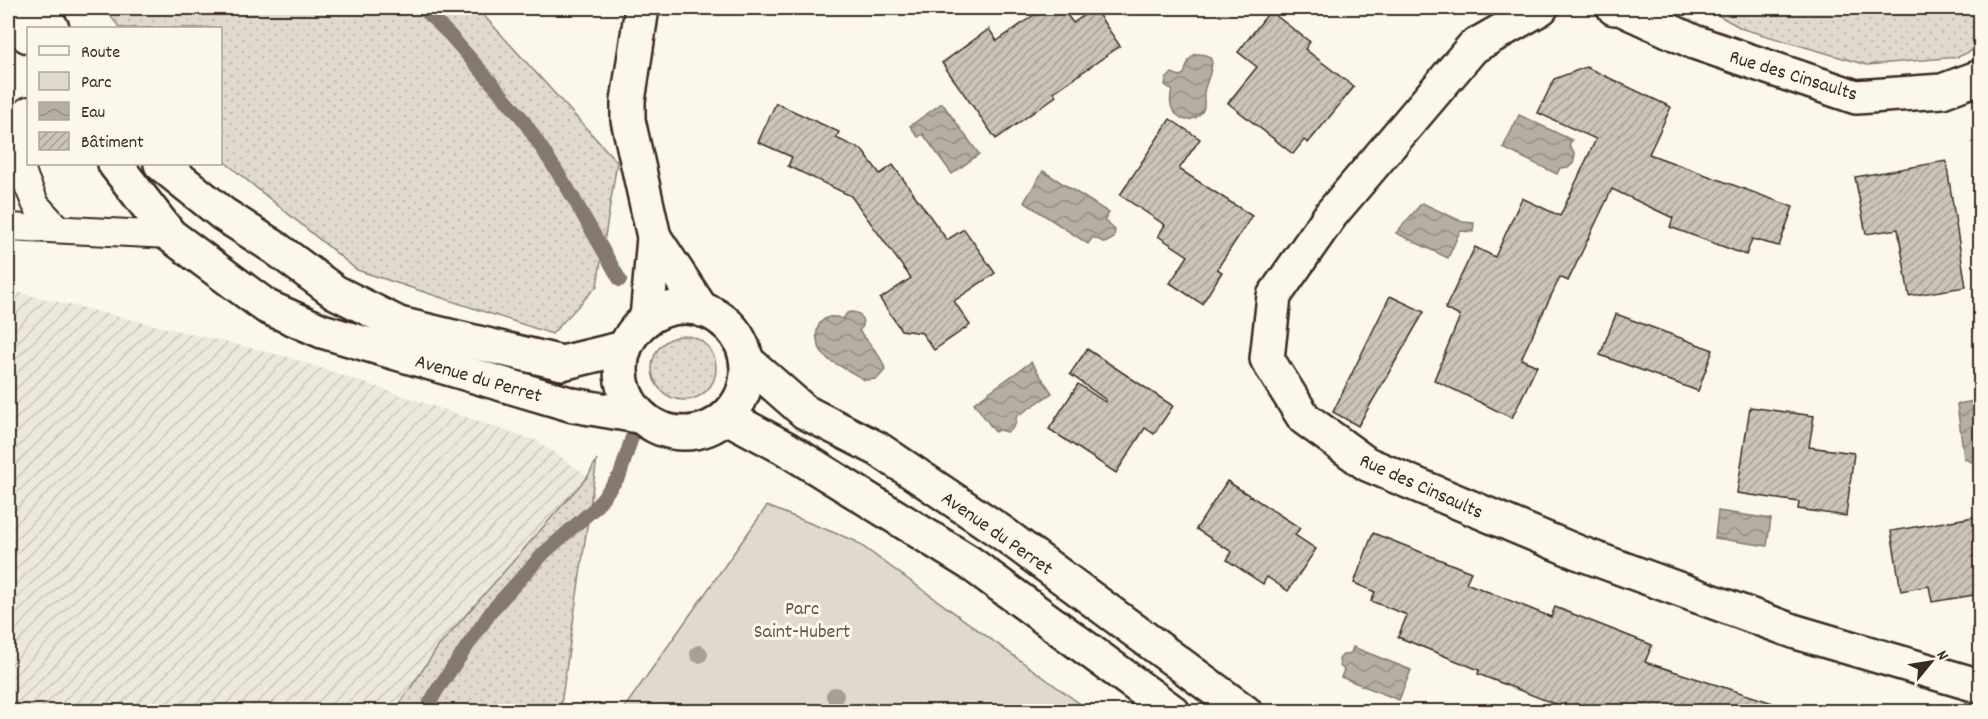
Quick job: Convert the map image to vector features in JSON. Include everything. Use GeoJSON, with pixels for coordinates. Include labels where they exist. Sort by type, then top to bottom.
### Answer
{"type":"FeatureCollection","features":[{"type":"Feature","properties":{"kind":"street"},"geometry":{"type":"LineString","coordinates":[[10,8],[27,34]]}},
{"type":"Feature","properties":{"kind":"street"},"geometry":{"type":"LineString","coordinates":[[39,8],[51,27]]}},
{"type":"Feature","properties":{"kind":"street"},"geometry":{"type":"LineString","coordinates":[[642,8],[628,101],[628,120],[654,237],[647,319]]}},
{"type":"Feature","properties":{"kind":"street","name":"Rue des Cinsaults"},"geometry":{"type":"LineString","coordinates":[[1541,8],[1473,48],[1332,213],[1274,296],[1267,359],[1304,418],[1367,464],[1577,552],[1796,632],[1980,686]]}},
{"type":"Feature","properties":{"kind":"street","name":"Rue des Cinsaults"},"geometry":{"type":"LineString","coordinates":[[1614,8],[1620,8],[1694,42],[1856,97],[1942,91],[1980,76]]}},
{"type":"Feature","properties":{"kind":"street","name":"Avenue du Perret"},"geometry":{"type":"LineString","coordinates":[[116,165],[170,235],[200,260],[267,307],[322,331],[573,405],[638,416]]}},
{"type":"Feature","properties":{"kind":"street","name":"Avenue du Perret"},"geometry":{"type":"LineString","coordinates":[[162,165],[223,214],[274,247],[334,292],[399,324],[562,363],[624,348]]}},
{"type":"Feature","properties":{"kind":"street"},"geometry":{"type":"LineString","coordinates":[[654,237],[702,310]]}},
{"type":"Feature","properties":{"kind":"street"},"geometry":{"type":"LineString","coordinates":[[322,331],[334,292]]}},
{"type":"Feature","properties":{"kind":"street"},"geometry":{"type":"LineString","coordinates":[[692,307],[702,310],[712,313],[729,326],[741,342],[747,361],[746,382],[739,401],[727,417],[710,428],[690,433],[670,432],[638,416],[624,391],[620,369],[624,348],[635,330],[647,319],[671,308],[692,307]]}},
{"type":"Feature","properties":{"kind":"street","name":"Avenue du Perret"},"geometry":{"type":"LineString","coordinates":[[747,361],[805,412],[878,449],[992,526],[1245,711]]}},
{"type":"Feature","properties":{"kind":"street"},"geometry":{"type":"LineString","coordinates":[[727,417],[785,448],[970,563],[1173,711]]}},
{"type":"Feature","properties":{"kind":"lane"},"geometry":{"type":"LineString","coordinates":[[27,113],[22,128],[12,143],[36,205],[58,229]]}},
{"type":"Feature","properties":{"kind":"lane"},"geometry":{"type":"LineString","coordinates":[[8,226],[170,235]]}},
{"type":"Feature","properties":{"kind":"shaded area"},"geometry":{"type":"Polygon","coordinates":[[[8,290],[288,357],[537,441],[588,476],[438,647],[395,711],[8,712],[8,290]]]}},
{"type":"Feature","properties":{"kind":"green space"},"geometry":{"type":"Polygon","coordinates":[[[104,8],[477,8],[617,162],[597,286],[552,334],[357,270],[222,160],[222,27],[119,27],[104,8]]]}},
{"type":"Feature","properties":{"kind":"green space"},"geometry":{"type":"Polygon","coordinates":[[[1705,8],[1980,8],[1980,47],[1958,57],[1867,65],[1743,29],[1705,8]]]}},
{"type":"Feature","properties":{"kind":"green space"},"geometry":{"type":"Polygon","coordinates":[[[678,336],[690,336],[707,345],[714,356],[716,368],[714,380],[707,391],[690,400],[678,400],[666,395],[657,386],[652,374],[652,362],[657,350],[666,341],[678,336]]]}},
{"type":"Feature","properties":{"kind":"green space"},"geometry":{"type":"Polygon","coordinates":[[[597,459],[560,711],[395,711],[438,647],[588,476],[597,459]]]}},
{"type":"Feature","properties":{"kind":"green space","name":"Parc Saint-Hubert"},"geometry":{"type":"Polygon","coordinates":[[[767,506],[855,541],[1090,711],[622,711],[767,506]]]}},
{"type":"Feature","properties":{"kind":"water"},"geometry":{"type":"Polygon","coordinates":[[[1195,54],[1210,57],[1212,68],[1205,87],[1203,110],[1193,119],[1186,120],[1174,112],[1171,104],[1172,90],[1165,85],[1166,79],[1172,73],[1180,76],[1184,74],[1189,60],[1195,54]]]}},
{"type":"Feature","properties":{"kind":"water"},"geometry":{"type":"Polygon","coordinates":[[[942,103],[979,154],[952,174],[923,134],[918,137],[910,126],[942,103]]]}},
{"type":"Feature","properties":{"kind":"water"},"geometry":{"type":"Polygon","coordinates":[[[1519,115],[1572,140],[1569,146],[1575,154],[1573,164],[1560,168],[1557,174],[1503,148],[1519,115]]]}},
{"type":"Feature","properties":{"kind":"water"},"geometry":{"type":"Polygon","coordinates":[[[1043,171],[1109,213],[1104,220],[1115,230],[1114,238],[1105,243],[1093,237],[1088,244],[1024,202],[1043,171]]]}},
{"type":"Feature","properties":{"kind":"water"},"geometry":{"type":"Polygon","coordinates":[[[1422,203],[1463,222],[1474,223],[1473,232],[1460,231],[1448,258],[1396,233],[1422,203]]]}},
{"type":"Feature","properties":{"kind":"water"},"geometry":{"type":"Polygon","coordinates":[[[851,312],[860,316],[863,326],[859,331],[875,350],[884,366],[885,370],[877,379],[865,380],[829,360],[818,344],[818,328],[821,322],[826,318],[843,319],[847,313],[851,312]]]}},
{"type":"Feature","properties":{"kind":"water"},"geometry":{"type":"Polygon","coordinates":[[[1031,362],[1052,393],[1016,417],[1011,430],[995,432],[974,403],[1031,362]]]}},
{"type":"Feature","properties":{"kind":"water"},"geometry":{"type":"Polygon","coordinates":[[[1980,400],[1980,458],[1971,462],[1964,458],[1957,404],[1980,400]]]}},
{"type":"Feature","properties":{"kind":"water"},"geometry":{"type":"Polygon","coordinates":[[[1718,511],[1771,519],[1767,546],[1715,538],[1718,511]]]}},
{"type":"Feature","properties":{"kind":"water"},"geometry":{"type":"Polygon","coordinates":[[[1353,647],[1411,670],[1399,700],[1341,677],[1344,670],[1340,666],[1339,659],[1351,653],[1353,647]]]}},
{"type":"Feature","properties":{"kind":"building"},"geometry":{"type":"Polygon","coordinates":[[[1044,8],[1062,8],[1073,23],[1094,8],[1120,46],[1054,92],[1056,96],[996,139],[942,63],[989,29],[997,41],[1044,8]]]}},
{"type":"Feature","properties":{"kind":"building"},"geometry":{"type":"Polygon","coordinates":[[[1270,11],[1310,42],[1305,49],[1354,87],[1308,143],[1304,140],[1293,154],[1228,103],[1257,67],[1238,52],[1270,11]]]}},
{"type":"Feature","properties":{"kind":"building"},"geometry":{"type":"Polygon","coordinates":[[[1586,67],[1671,107],[1649,154],[1793,207],[1779,246],[1752,239],[1746,255],[1670,227],[1673,218],[1612,189],[1568,281],[1560,277],[1521,359],[1537,366],[1512,418],[1434,380],[1460,316],[1445,309],[1475,247],[1495,257],[1522,198],[1560,216],[1596,139],[1538,113],[1554,79],[1586,67]]]}},
{"type":"Feature","properties":{"kind":"building"},"geometry":{"type":"Polygon","coordinates":[[[776,103],[839,132],[836,138],[862,150],[880,174],[893,165],[947,240],[964,229],[995,273],[954,301],[970,325],[934,350],[922,333],[901,330],[880,299],[911,278],[851,196],[788,166],[792,157],[758,142],[776,103]]]}},
{"type":"Feature","properties":{"kind":"building"},"geometry":{"type":"Polygon","coordinates":[[[1170,119],[1200,139],[1179,169],[1252,216],[1217,269],[1222,272],[1202,304],[1170,283],[1188,256],[1158,236],[1165,225],[1120,195],[1170,119]]]}},
{"type":"Feature","properties":{"kind":"building"},"geometry":{"type":"Polygon","coordinates":[[[1946,161],[1966,287],[1909,296],[1898,229],[1866,234],[1855,177],[1946,161]]]}},
{"type":"Feature","properties":{"kind":"building"},"geometry":{"type":"Polygon","coordinates":[[[1390,296],[1424,312],[1358,426],[1333,412],[1390,296]]]}},
{"type":"Feature","properties":{"kind":"building"},"geometry":{"type":"Polygon","coordinates":[[[1616,314],[1713,350],[1698,391],[1600,355],[1616,314]]]}},
{"type":"Feature","properties":{"kind":"building"},"geometry":{"type":"Polygon","coordinates":[[[1087,349],[1173,406],[1154,434],[1145,428],[1116,473],[1049,429],[1078,384],[1105,402],[1106,400],[1070,374],[1087,349]]]}},
{"type":"Feature","properties":{"kind":"building"},"geometry":{"type":"Polygon","coordinates":[[[1750,407],[1814,416],[1809,447],[1854,453],[1846,516],[1798,509],[1799,502],[1737,493],[1750,407]]]}},
{"type":"Feature","properties":{"kind":"building"},"geometry":{"type":"Polygon","coordinates":[[[1227,481],[1300,528],[1295,535],[1316,549],[1288,591],[1267,577],[1263,584],[1227,560],[1232,552],[1196,529],[1227,481]]]}},
{"type":"Feature","properties":{"kind":"building"},"geometry":{"type":"Polygon","coordinates":[[[1980,516],[1980,594],[1932,602],[1929,586],[1901,591],[1891,531],[1980,516]]]}},
{"type":"Feature","properties":{"kind":"building"},"geometry":{"type":"Polygon","coordinates":[[[1373,533],[1471,572],[1466,583],[1551,617],[1555,607],[1652,645],[1645,662],[1776,704],[1775,711],[1573,711],[1478,674],[1479,670],[1398,637],[1407,615],[1371,601],[1375,592],[1354,583],[1373,533]]]}},
{"type":"Feature","properties":{"kind":"waterway"},"geometry":{"type":"LineString","coordinates":[[422,8],[450,35],[522,118],[567,187],[620,280]]}},
{"type":"Feature","properties":{"kind":"waterway"},"geometry":{"type":"LineString","coordinates":[[425,712],[437,690],[493,609],[544,553],[595,508],[620,475],[632,437]]}}]}
